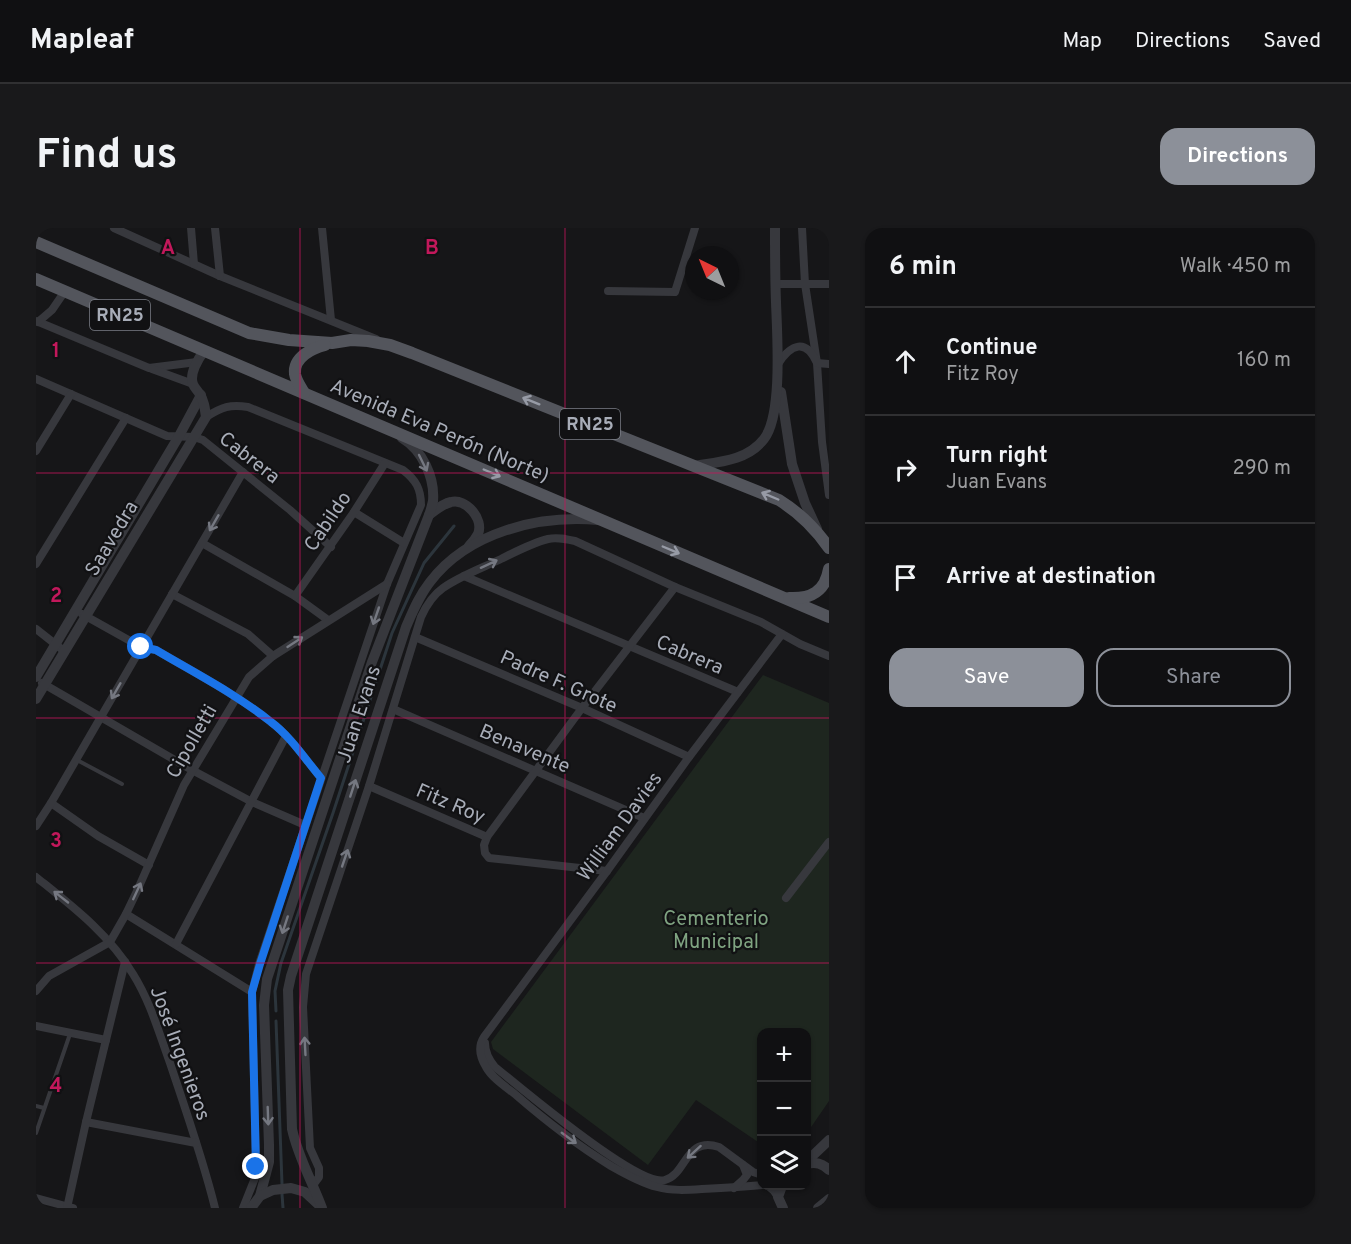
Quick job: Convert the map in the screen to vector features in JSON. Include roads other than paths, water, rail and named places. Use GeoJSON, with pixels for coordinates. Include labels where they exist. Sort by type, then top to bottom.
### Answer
{"type":"FeatureCollection","features":[{"type":"Feature","properties":{"kind":"main road","name":"RN25"},"geometry":{"type":"LineString","coordinates":[[36,242],[249,333],[289,340],[332,342],[351,340],[390,345],[779,500],[804,517],[829,548]]}},
{"type":"Feature","properties":{"kind":"main road","name":"Avenida Eva Perón (Norte)"},"geometry":{"type":"LineString","coordinates":[[36,279],[200,356],[304,393],[829,617]]}},
{"type":"Feature","properties":{"kind":"main road"},"geometry":{"type":"LineString","coordinates":[[304,393],[295,375],[296,367],[305,354],[312,349],[332,342]]}},
{"type":"Feature","properties":{"kind":"main road"},"geometry":{"type":"LineString","coordinates":[[819,534],[829,562]]}},
{"type":"Feature","properties":{"kind":"main road"},"geometry":{"type":"LineString","coordinates":[[782,597],[812,596],[823,586],[829,569]]}},
{"type":"Feature","properties":{"kind":"street"},"geometry":{"type":"LineString","coordinates":[[114,228],[220,276],[390,345]]}},
{"type":"Feature","properties":{"kind":"street"},"geometry":{"type":"LineString","coordinates":[[191,228],[194,264]]}},
{"type":"Feature","properties":{"kind":"street"},"geometry":{"type":"LineString","coordinates":[[215,228],[220,276]]}},
{"type":"Feature","properties":{"kind":"street"},"geometry":{"type":"LineString","coordinates":[[322,228],[332,320]]}},
{"type":"Feature","properties":{"kind":"street"},"geometry":{"type":"LineString","coordinates":[[608,291],[675,292],[695,228]]}},
{"type":"Feature","properties":{"kind":"street"},"geometry":{"type":"LineString","coordinates":[[775,228],[778,365],[785,425],[792,464],[805,503],[819,534]]}},
{"type":"Feature","properties":{"kind":"street"},"geometry":{"type":"LineString","coordinates":[[802,228],[805,284],[826,442],[829,495]]}},
{"type":"Feature","properties":{"kind":"street"},"geometry":{"type":"LineString","coordinates":[[775,284],[829,284]]}},
{"type":"Feature","properties":{"kind":"street"},"geometry":{"type":"LineString","coordinates":[[37,321],[52,310],[65,291]]}},
{"type":"Feature","properties":{"kind":"street"},"geometry":{"type":"LineString","coordinates":[[37,321],[193,384],[205,404],[206,417]]}},
{"type":"Feature","properties":{"kind":"street"},"geometry":{"type":"LineString","coordinates":[[692,466],[742,456],[754,449],[765,438],[771,426],[775,408],[778,365],[789,351],[798,346],[805,348],[812,352],[817,363]]}},
{"type":"Feature","properties":{"kind":"street"},"geometry":{"type":"LineString","coordinates":[[149,368],[200,356]]}},
{"type":"Feature","properties":{"kind":"street"},"geometry":{"type":"LineString","coordinates":[[193,384],[193,376],[200,356]]}},
{"type":"Feature","properties":{"kind":"street"},"geometry":{"type":"LineString","coordinates":[[817,363],[829,364]]}},
{"type":"Feature","properties":{"kind":"street","name":"Cabrera"},"geometry":{"type":"LineString","coordinates":[[36,380],[71,393],[167,436],[194,437],[203,440],[290,510],[331,547]]}},
{"type":"Feature","properties":{"kind":"street"},"geometry":{"type":"LineString","coordinates":[[36,451],[71,393]]}},
{"type":"Feature","properties":{"kind":"street","name":"Saavedra"},"geometry":{"type":"LineString","coordinates":[[81,613],[201,395]]}},
{"type":"Feature","properties":{"kind":"street"},"geometry":{"type":"LineString","coordinates":[[206,417],[219,408],[234,405],[248,407],[385,463]]}},
{"type":"Feature","properties":{"kind":"street","name":"Saavedra"},"geometry":{"type":"LineString","coordinates":[[36,699],[39,680],[206,417]]}},
{"type":"Feature","properties":{"kind":"street"},"geometry":{"type":"LineString","coordinates":[[36,564],[126,418]]}},
{"type":"Feature","properties":{"kind":"street","name":"Juan Evans"},"geometry":{"type":"LineString","coordinates":[[253,1203],[269,1162],[264,1005],[267,979],[372,662],[433,500],[424,460],[407,441],[380,425]]}},
{"type":"Feature","properties":{"kind":"street","name":"Juan Evans"},"geometry":{"type":"LineString","coordinates":[[243,1208],[255,1178],[256,1167],[252,992],[305,825],[387,584],[421,505],[417,483],[403,471],[385,463]]}},
{"type":"Feature","properties":{"kind":"street","name":"Cabildo"},"geometry":{"type":"LineString","coordinates":[[296,596],[331,547],[385,463]]}},
{"type":"Feature","properties":{"kind":"street"},"geometry":{"type":"LineString","coordinates":[[36,826],[243,472]]}},
{"type":"Feature","properties":{"kind":"street"},"geometry":{"type":"LineString","coordinates":[[429,515],[451,502],[459,501],[466,505],[473,512],[479,533],[469,547]]}},
{"type":"Feature","properties":{"kind":"street"},"geometry":{"type":"LineString","coordinates":[[354,512],[404,543]]}},
{"type":"Feature","properties":{"kind":"street","name":"Juan Evans"},"geometry":{"type":"LineString","coordinates":[[322,1208],[302,1163],[292,1129],[288,990],[406,627],[420,597],[431,581],[469,547],[516,527],[559,520],[603,521]]}},
{"type":"Feature","properties":{"kind":"street","name":"Juan Evans"},"geometry":{"type":"LineString","coordinates":[[313,1185],[319,1177],[319,1168],[310,1148],[303,1007],[306,974],[426,606],[442,588],[521,549],[548,539],[562,538],[575,541],[675,587]]}},
{"type":"Feature","properties":{"kind":"street"},"geometry":{"type":"LineString","coordinates":[[202,543],[296,596],[328,620]]}},
{"type":"Feature","properties":{"kind":"street","name":"Cabrera"},"geometry":{"type":"LineString","coordinates":[[464,576],[738,692]]}},
{"type":"Feature","properties":{"kind":"street","name":"Cipolletti"},"geometry":{"type":"LineString","coordinates":[[110,942],[126,914],[184,785],[249,677],[273,656],[387,584]]}},
{"type":"Feature","properties":{"kind":"street"},"geometry":{"type":"LineString","coordinates":[[487,837],[675,587],[761,622],[829,656]]}},
{"type":"Feature","properties":{"kind":"street"},"geometry":{"type":"LineString","coordinates":[[172,594],[248,634],[273,656]]}},
{"type":"Feature","properties":{"kind":"street"},"geometry":{"type":"LineString","coordinates":[[81,613],[141,647],[156,650],[236,697],[273,723],[321,778]]}},
{"type":"Feature","properties":{"kind":"street"},"geometry":{"type":"LineString","coordinates":[[36,629],[60,648]]}},
{"type":"Feature","properties":{"kind":"street","name":"William Davies"},"geometry":{"type":"LineString","coordinates":[[554,1121],[486,1067],[480,1048],[484,1037],[782,634]]}},
{"type":"Feature","properties":{"kind":"street","name":"Padre F. Grote"},"geometry":{"type":"LineString","coordinates":[[415,637],[582,708],[689,757]]}},
{"type":"Feature","properties":{"kind":"street"},"geometry":{"type":"LineString","coordinates":[[39,680],[192,770],[252,802],[305,825]]}},
{"type":"Feature","properties":{"kind":"street","name":"Benavente"},"geometry":{"type":"LineString","coordinates":[[393,709],[644,818]]}},
{"type":"Feature","properties":{"kind":"street"},"geometry":{"type":"LineString","coordinates":[[176,944],[286,736]]}},
{"type":"Feature","properties":{"kind":"street","name":"Fitz Roy"},"geometry":{"type":"LineString","coordinates":[[369,786],[487,837],[484,845],[485,853],[489,858],[608,871]]}},
{"type":"Feature","properties":{"kind":"street"},"geometry":{"type":"LineString","coordinates":[[51,803],[98,836],[149,865]]}},
{"type":"Feature","properties":{"kind":"street"},"geometry":{"type":"LineString","coordinates":[[786,898],[829,842]]}},
{"type":"Feature","properties":{"kind":"street","name":"José Ingenieros"},"geometry":{"type":"LineString","coordinates":[[36,877],[81,913],[110,942],[134,975],[153,1016],[215,1207]]}},
{"type":"Feature","properties":{"kind":"street"},"geometry":{"type":"LineString","coordinates":[[126,914],[252,992]]}},
{"type":"Feature","properties":{"kind":"street"},"geometry":{"type":"LineString","coordinates":[[36,992],[40,984],[49,976],[110,942]]}},
{"type":"Feature","properties":{"kind":"street"},"geometry":{"type":"LineString","coordinates":[[36,1198],[69,1207],[86,1122],[125,962]]}},
{"type":"Feature","properties":{"kind":"street"},"geometry":{"type":"LineString","coordinates":[[36,1026],[106,1040]]}},
{"type":"Feature","properties":{"kind":"street"},"geometry":{"type":"LineString","coordinates":[[554,1121],[639,1173],[661,1181],[674,1176],[692,1153],[703,1144],[719,1147],[757,1173]]}},
{"type":"Feature","properties":{"kind":"street"},"geometry":{"type":"LineString","coordinates":[[554,1121],[589,1152],[621,1171],[654,1186],[674,1190],[757,1186]]}},
{"type":"Feature","properties":{"kind":"street"},"geometry":{"type":"LineString","coordinates":[[86,1122],[196,1143]]}},
{"type":"Feature","properties":{"kind":"street"},"geometry":{"type":"LineString","coordinates":[[811,1159],[829,1140]]}},
{"type":"Feature","properties":{"kind":"street"},"geometry":{"type":"LineString","coordinates":[[733,1188],[747,1175],[742,1162]]}},
{"type":"Feature","properties":{"kind":"street"},"geometry":{"type":"LineString","coordinates":[[811,1162],[824,1165],[829,1170]]}},
{"type":"Feature","properties":{"kind":"street"},"geometry":{"type":"LineString","coordinates":[[674,1176],[672,1186],[674,1190]]}},
{"type":"Feature","properties":{"kind":"street"},"geometry":{"type":"LineString","coordinates":[[253,1203],[273,1190],[291,1188],[304,1192],[322,1208]]}},
{"type":"Feature","properties":{"kind":"street"},"geometry":{"type":"LineString","coordinates":[[773,1190],[783,1208]]}},
{"type":"Feature","properties":{"kind":"street"},"geometry":{"type":"LineString","coordinates":[[778,1197],[780,1190]]}},
{"type":"Feature","properties":{"kind":"street"},"geometry":{"type":"LineString","coordinates":[[818,1208],[829,1200]]}},
{"type":"Feature","properties":{"kind":"street"},"geometry":{"type":"LineString","coordinates":[[826,1208],[829,1200]]}},
{"type":"Feature","properties":{"kind":"lane"},"geometry":{"type":"LineString","coordinates":[[76,760],[122,784]]}},
{"type":"Feature","properties":{"kind":"lane"},"geometry":{"type":"LineString","coordinates":[[36,1133],[70,1033]]}},
{"type":"Feature","properties":{"kind":"lane"},"geometry":{"type":"LineString","coordinates":[[36,1106],[44,1108]]}},
{"type":"Feature","properties":{"kind":"waterway"},"geometry":{"type":"LineString","coordinates":[[276,1011],[275,991],[281,963],[392,633],[424,563],[454,526]]}},
{"type":"Feature","properties":{"kind":"waterway"},"geometry":{"type":"LineString","coordinates":[[276,1021],[282,1184]]}},
{"type":"Feature","properties":{"kind":"waterway"},"geometry":{"type":"LineString","coordinates":[[282,1194],[283,1208]]}},
{"type":"Feature","properties":{"kind":"park label","name":"Cementerio Municipal"},"geometry":{"type":"Point","coordinates":[716,930]}}]}
